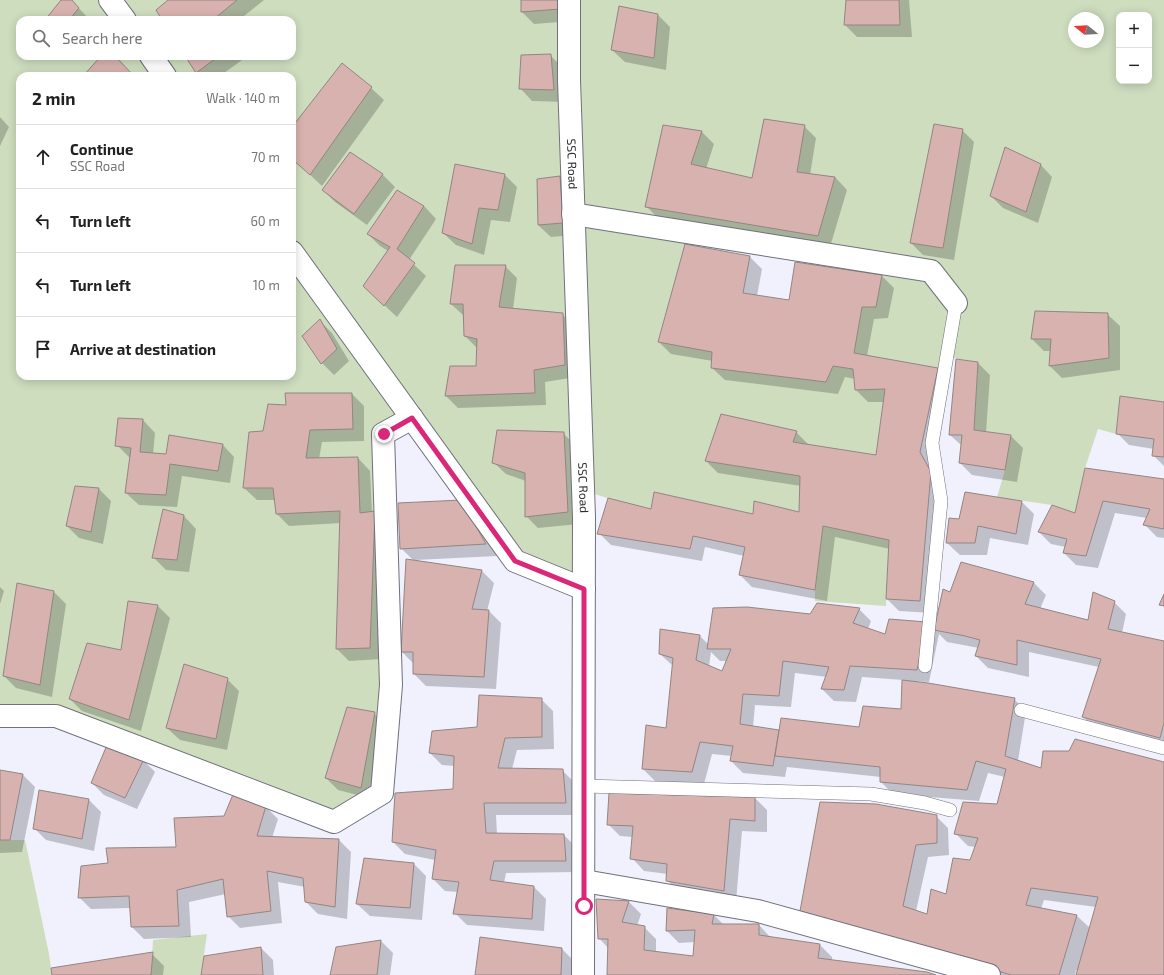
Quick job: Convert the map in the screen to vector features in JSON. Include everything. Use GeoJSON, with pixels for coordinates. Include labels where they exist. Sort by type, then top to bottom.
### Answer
{"type":"FeatureCollection","features":[{"type":"Feature","properties":{"kind":"street"},"geometry":{"type":"LineString","coordinates":[[110,0],[122,16]]}},
{"type":"Feature","properties":{"kind":"street","name":"SSC Road"},"geometry":{"type":"LineString","coordinates":[[569,0],[569,80],[584,517],[583,975]]}},
{"type":"Feature","properties":{"kind":"street"},"geometry":{"type":"LineString","coordinates":[[154,60],[162,72]]}},
{"type":"Feature","properties":{"kind":"street"},"geometry":{"type":"LineString","coordinates":[[573,214],[931,271],[956,303]]}},
{"type":"Feature","properties":{"kind":"street"},"geometry":{"type":"LineString","coordinates":[[296,258],[515,561],[584,589]]}},
{"type":"Feature","properties":{"kind":"street"},"geometry":{"type":"LineString","coordinates":[[0,716],[56,716],[334,822],[382,793],[391,685],[384,434],[412,418]]}},
{"type":"Feature","properties":{"kind":"street"},"geometry":{"type":"LineString","coordinates":[[584,881],[758,911],[989,975]]}},
{"type":"Feature","properties":{"kind":"lane"},"geometry":{"type":"LineString","coordinates":[[925,666],[941,501],[932,442],[956,303]]}},
{"type":"Feature","properties":{"kind":"lane"},"geometry":{"type":"LineString","coordinates":[[1021,710],[1164,748]]}},
{"type":"Feature","properties":{"kind":"lane"},"geometry":{"type":"LineString","coordinates":[[584,786],[871,794],[925,803],[950,810]]}},
{"type":"Feature","properties":{"kind":"green space"},"geometry":{"type":"Polygon","coordinates":[[[0,0],[1164,0],[1164,402],[1120,396],[1116,434],[1098,429],[1085,468],[1075,513],[1052,505],[997,497],[1005,470],[1011,435],[974,430],[978,362],[947,357],[938,368],[854,353],[862,307],[876,307],[884,264],[689,232],[658,342],[712,352],[712,368],[826,382],[833,366],[853,369],[855,390],[885,389],[876,455],[793,442],[796,431],[721,415],[705,461],[800,476],[799,512],[754,501],[753,514],[654,493],[651,509],[607,498],[583,490],[584,589],[515,561],[412,419],[384,434],[382,793],[334,822],[56,716],[0,716],[0,0]]]}},
{"type":"Feature","properties":{"kind":"green space"},"geometry":{"type":"Polygon","coordinates":[[[823,526],[889,540],[886,606],[815,601],[823,526]]]}},
{"type":"Feature","properties":{"kind":"green space"},"geometry":{"type":"Polygon","coordinates":[[[0,840],[25,840],[52,975],[0,975],[0,840]]]}},
{"type":"Feature","properties":{"kind":"green space"},"geometry":{"type":"Polygon","coordinates":[[[207,934],[201,975],[151,975],[153,940],[207,934]]]}},
{"type":"Feature","properties":{"kind":"building"},"geometry":{"type":"Polygon","coordinates":[[[61,0],[72,0],[79,8],[72,16],[48,16],[61,0]]]}},
{"type":"Feature","properties":{"kind":"building"},"geometry":{"type":"Polygon","coordinates":[[[168,0],[237,0],[218,16],[160,16],[156,10],[168,0]]]}},
{"type":"Feature","properties":{"kind":"building"},"geometry":{"type":"Polygon","coordinates":[[[521,0],[560,0],[560,9],[521,12],[521,0]]]}},
{"type":"Feature","properties":{"kind":"building"},"geometry":{"type":"Polygon","coordinates":[[[846,0],[899,0],[900,25],[844,25],[846,0]]]}},
{"type":"Feature","properties":{"kind":"building"},"geometry":{"type":"Polygon","coordinates":[[[619,6],[658,14],[654,58],[611,50],[619,6]]]}},
{"type":"Feature","properties":{"kind":"building"},"geometry":{"type":"Polygon","coordinates":[[[551,54],[554,90],[519,89],[521,55],[551,54]]]}},
{"type":"Feature","properties":{"kind":"building"},"geometry":{"type":"Polygon","coordinates":[[[97,60],[119,60],[130,72],[87,72],[97,60]]]}},
{"type":"Feature","properties":{"kind":"building"},"geometry":{"type":"Polygon","coordinates":[[[188,60],[214,60],[197,72],[195,72],[188,60]]]}},
{"type":"Feature","properties":{"kind":"building"},"geometry":{"type":"Polygon","coordinates":[[[342,63],[372,87],[310,175],[296,163],[296,122],[342,63]]]}},
{"type":"Feature","properties":{"kind":"building"},"geometry":{"type":"Polygon","coordinates":[[[764,119],[805,125],[797,172],[835,177],[818,236],[645,207],[663,125],[702,131],[691,164],[752,178],[764,119]]]}},
{"type":"Feature","properties":{"kind":"building"},"geometry":{"type":"Polygon","coordinates":[[[934,124],[963,129],[943,248],[910,243],[934,124]]]}},
{"type":"Feature","properties":{"kind":"building"},"geometry":{"type":"Polygon","coordinates":[[[1005,147],[1041,164],[1026,212],[990,196],[1005,147]]]}},
{"type":"Feature","properties":{"kind":"building"},"geometry":{"type":"Polygon","coordinates":[[[350,152],[383,174],[354,214],[322,190],[350,152]]]}},
{"type":"Feature","properties":{"kind":"building"},"geometry":{"type":"Polygon","coordinates":[[[455,164],[505,174],[498,210],[479,208],[472,244],[442,233],[455,164]]]}},
{"type":"Feature","properties":{"kind":"building"},"geometry":{"type":"Polygon","coordinates":[[[560,176],[563,223],[538,225],[537,179],[560,176]]]}},
{"type":"Feature","properties":{"kind":"building"},"geometry":{"type":"Polygon","coordinates":[[[397,190],[424,206],[397,249],[415,263],[384,306],[363,286],[390,247],[367,234],[397,190]]]}},
{"type":"Feature","properties":{"kind":"building"},"geometry":{"type":"Polygon","coordinates":[[[685,244],[750,256],[743,293],[789,300],[795,262],[882,275],[876,307],[862,307],[854,353],[938,368],[920,452],[931,472],[920,601],[886,599],[889,540],[823,526],[815,590],[739,575],[745,547],[693,536],[690,549],[597,534],[608,498],[651,509],[654,492],[753,514],[754,501],[799,512],[800,476],[705,461],[721,414],[797,431],[793,442],[876,455],[885,389],[855,390],[853,369],[833,366],[826,382],[711,368],[712,352],[658,342],[685,244]]]}},
{"type":"Feature","properties":{"kind":"building"},"geometry":{"type":"Polygon","coordinates":[[[455,265],[506,265],[499,307],[563,313],[565,365],[534,370],[535,393],[445,396],[450,366],[476,366],[477,339],[464,336],[463,304],[450,304],[455,265]]]}},
{"type":"Feature","properties":{"kind":"building"},"geometry":{"type":"Polygon","coordinates":[[[1035,311],[1108,313],[1109,358],[1049,366],[1051,339],[1031,339],[1035,311]]]}},
{"type":"Feature","properties":{"kind":"building"},"geometry":{"type":"Polygon","coordinates":[[[320,319],[337,349],[321,364],[302,336],[320,319]]]}},
{"type":"Feature","properties":{"kind":"building"},"geometry":{"type":"Polygon","coordinates":[[[956,359],[978,362],[974,430],[1011,435],[1005,470],[959,463],[962,435],[949,435],[956,359]]]}},
{"type":"Feature","properties":{"kind":"building"},"geometry":{"type":"Polygon","coordinates":[[[285,393],[352,393],[353,429],[310,430],[306,458],[358,457],[360,513],[375,511],[370,648],[336,649],[340,511],[276,514],[273,488],[243,488],[249,432],[263,431],[268,404],[286,405],[285,393]]]}},
{"type":"Feature","properties":{"kind":"building"},"geometry":{"type":"Polygon","coordinates":[[[1120,396],[1164,402],[1164,457],[1152,456],[1154,439],[1116,434],[1120,396]]]}},
{"type":"Feature","properties":{"kind":"building"},"geometry":{"type":"Polygon","coordinates":[[[118,418],[143,419],[140,452],[166,454],[169,435],[223,444],[218,471],[170,464],[166,495],[125,493],[131,448],[115,446],[118,418]]]}},
{"type":"Feature","properties":{"kind":"building"},"geometry":{"type":"Polygon","coordinates":[[[497,430],[564,432],[568,512],[525,517],[525,473],[492,463],[497,430]]]}},
{"type":"Feature","properties":{"kind":"building"},"geometry":{"type":"Polygon","coordinates":[[[1085,468],[1164,479],[1164,529],[1143,525],[1150,509],[1103,501],[1086,556],[1063,553],[1067,539],[1038,532],[1052,505],[1075,513],[1085,468]]]}},
{"type":"Feature","properties":{"kind":"building"},"geometry":{"type":"Polygon","coordinates":[[[75,486],[99,488],[91,532],[66,526],[75,486]]]}},
{"type":"Feature","properties":{"kind":"building"},"geometry":{"type":"Polygon","coordinates":[[[965,492],[1022,501],[1016,534],[978,526],[975,543],[946,543],[949,518],[959,519],[965,492]]]}},
{"type":"Feature","properties":{"kind":"building"},"geometry":{"type":"Polygon","coordinates":[[[461,500],[486,544],[400,549],[398,503],[461,500]]]}},
{"type":"Feature","properties":{"kind":"building"},"geometry":{"type":"Polygon","coordinates":[[[163,509],[184,515],[177,560],[152,558],[163,509]]]}},
{"type":"Feature","properties":{"kind":"building"},"geometry":{"type":"Polygon","coordinates":[[[406,559],[482,570],[472,609],[489,610],[484,677],[413,674],[413,652],[401,652],[406,559]]]}},
{"type":"Feature","properties":{"kind":"building"},"geometry":{"type":"Polygon","coordinates":[[[961,562],[1034,582],[1025,604],[1088,620],[1093,592],[1115,601],[1108,629],[1164,641],[1164,723],[1160,738],[1082,717],[1101,659],[1017,640],[1017,665],[975,656],[980,640],[934,630],[943,589],[950,592],[961,562]]]}},
{"type":"Feature","properties":{"kind":"building"},"geometry":{"type":"Polygon","coordinates":[[[17,583],[54,591],[40,685],[3,676],[17,583]]]}},
{"type":"Feature","properties":{"kind":"building"},"geometry":{"type":"Polygon","coordinates":[[[1164,594],[1164,606],[1159,605],[1164,594]]]}},
{"type":"Feature","properties":{"kind":"building"},"geometry":{"type":"Polygon","coordinates":[[[128,601],[158,605],[129,720],[69,699],[87,643],[121,650],[128,601]]]}},
{"type":"Feature","properties":{"kind":"building"},"geometry":{"type":"Polygon","coordinates":[[[817,603],[860,608],[853,623],[885,634],[889,619],[927,622],[917,670],[850,666],[844,690],[821,689],[829,667],[783,661],[779,696],[743,694],[740,724],[779,730],[773,766],[730,761],[733,746],[700,742],[692,772],[642,769],[646,725],[666,728],[673,658],[659,654],[660,629],[700,635],[696,660],[722,671],[731,649],[707,649],[713,608],[747,607],[810,614],[817,603]]]}},
{"type":"Feature","properties":{"kind":"building"},"geometry":{"type":"Polygon","coordinates":[[[184,664],[228,678],[216,739],[166,728],[184,664]]]}},
{"type":"Feature","properties":{"kind":"building"},"geometry":{"type":"Polygon","coordinates":[[[902,680],[1015,698],[1005,756],[1041,768],[1043,751],[1069,751],[1075,739],[1164,762],[1164,975],[1076,975],[1098,897],[1031,888],[1026,905],[1077,915],[1059,975],[1011,975],[800,911],[820,802],[876,804],[937,815],[937,843],[916,845],[903,906],[927,914],[931,889],[946,894],[953,858],[970,860],[978,838],[954,834],[963,802],[997,804],[1006,769],[976,761],[967,790],[880,782],[880,767],[775,756],[781,718],[859,727],[863,706],[901,709],[902,680]]]}},
{"type":"Feature","properties":{"kind":"building"},"geometry":{"type":"Polygon","coordinates":[[[479,695],[542,698],[542,737],[505,738],[498,768],[563,769],[566,803],[484,803],[486,833],[564,834],[566,861],[494,861],[490,880],[534,886],[532,919],[453,914],[459,882],[432,879],[436,850],[392,842],[395,793],[453,789],[454,756],[429,753],[432,731],[477,727],[479,695]]]}},
{"type":"Feature","properties":{"kind":"building"},"geometry":{"type":"Polygon","coordinates":[[[347,707],[375,712],[361,788],[325,778],[347,707]]]}},
{"type":"Feature","properties":{"kind":"building"},"geometry":{"type":"Polygon","coordinates":[[[107,745],[144,759],[125,798],[91,783],[107,745]]]}},
{"type":"Feature","properties":{"kind":"building"},"geometry":{"type":"Polygon","coordinates":[[[0,770],[23,774],[10,840],[0,840],[0,770]]]}},
{"type":"Feature","properties":{"kind":"building"},"geometry":{"type":"Polygon","coordinates":[[[39,790],[89,799],[82,839],[33,829],[39,790]]]}},
{"type":"Feature","properties":{"kind":"building"},"geometry":{"type":"Polygon","coordinates":[[[234,792],[266,806],[257,836],[339,839],[335,907],[305,902],[303,878],[267,871],[271,911],[227,917],[223,879],[177,890],[179,926],[131,927],[129,896],[78,898],[81,866],[108,863],[106,848],[176,847],[174,818],[224,816],[234,792]]]}},
{"type":"Feature","properties":{"kind":"building"},"geometry":{"type":"Polygon","coordinates":[[[609,793],[755,797],[755,821],[730,819],[724,891],[666,881],[667,864],[630,859],[633,826],[607,825],[609,793]]]}},
{"type":"Feature","properties":{"kind":"building"},"geometry":{"type":"Polygon","coordinates":[[[364,858],[414,863],[410,908],[356,904],[364,858]]]}},
{"type":"Feature","properties":{"kind":"building"},"geometry":{"type":"Polygon","coordinates":[[[596,899],[629,901],[622,922],[645,926],[644,950],[693,956],[695,930],[666,931],[667,908],[714,914],[712,924],[759,924],[759,935],[820,944],[818,958],[927,972],[936,975],[607,975],[608,939],[598,939],[596,899]]]}},
{"type":"Feature","properties":{"kind":"building"},"geometry":{"type":"Polygon","coordinates":[[[480,937],[562,948],[561,975],[475,975],[480,937]]]}},
{"type":"Feature","properties":{"kind":"building"},"geometry":{"type":"Polygon","coordinates":[[[381,940],[377,975],[330,975],[336,947],[381,940]]]}},
{"type":"Feature","properties":{"kind":"building"},"geometry":{"type":"Polygon","coordinates":[[[261,947],[263,975],[201,975],[204,956],[261,947]]]}},
{"type":"Feature","properties":{"kind":"building"},"geometry":{"type":"Polygon","coordinates":[[[153,952],[151,975],[52,975],[51,968],[153,952]]]}},
{"type":"Feature","properties":{"kind":"route"},"geometry":{"type":"LineString","coordinates":[[384,434],[412,418],[515,561],[584,589],[584,906]]}}]}
